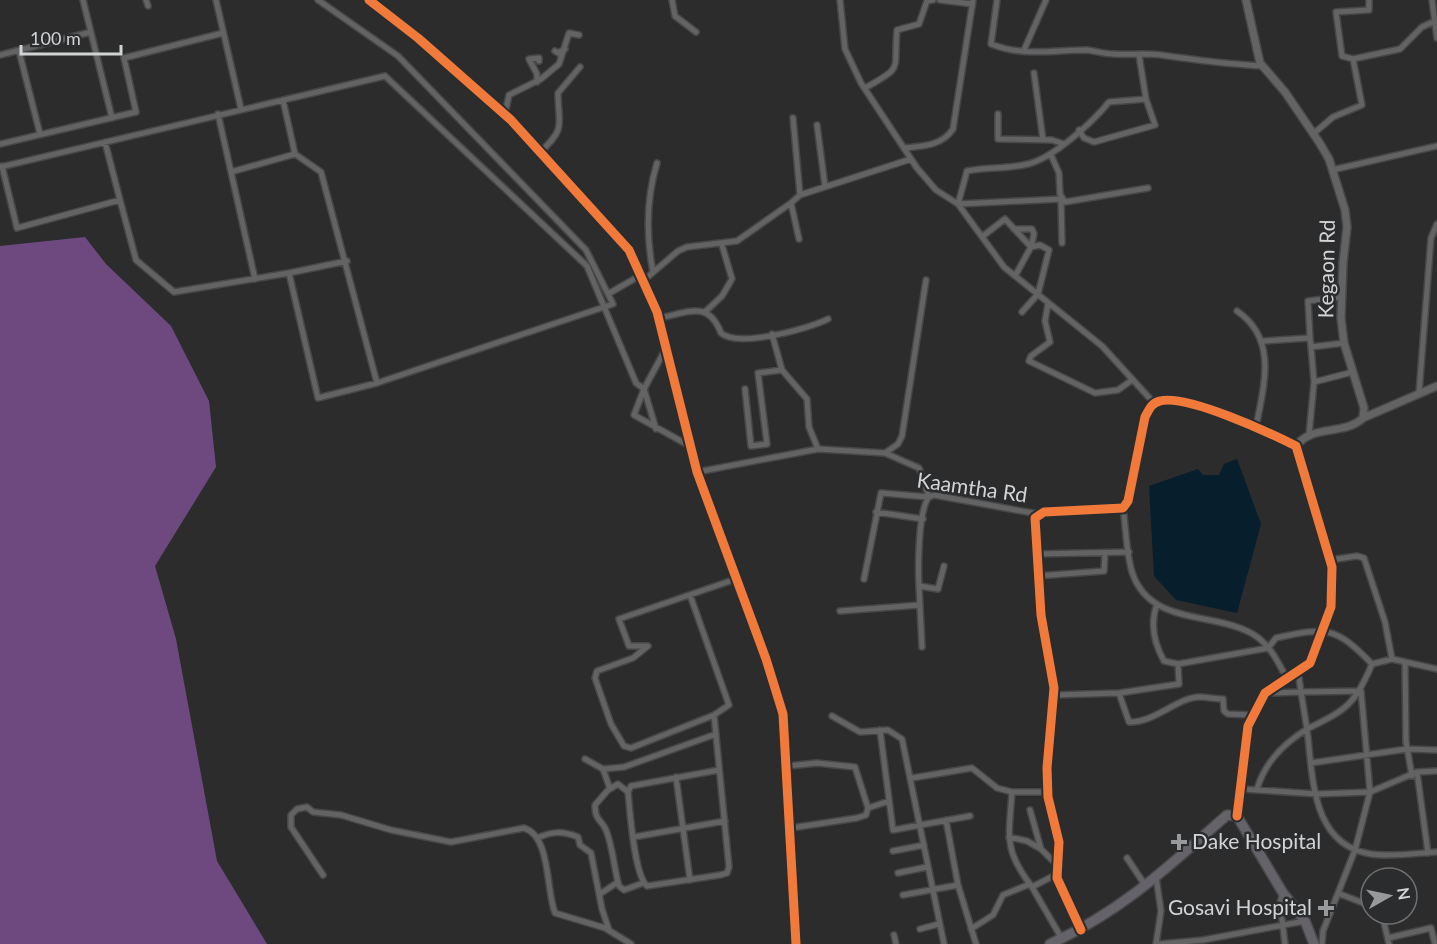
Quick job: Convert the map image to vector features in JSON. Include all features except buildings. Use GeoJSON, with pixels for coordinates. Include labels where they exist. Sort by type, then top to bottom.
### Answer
{"type":"FeatureCollection","features":[{"type":"Feature","properties":{"kind":"main road"},"geometry":{"type":"LineString","coordinates":[[1050,944],[1081,930],[1146,886],[1227,815],[1237,816],[1283,893],[1305,921],[1314,944]]}},
{"type":"Feature","properties":{"kind":"street"},"geometry":{"type":"LineString","coordinates":[[83,0],[112,118]]}},
{"type":"Feature","properties":{"kind":"street"},"geometry":{"type":"LineString","coordinates":[[216,0],[241,109]]}},
{"type":"Feature","properties":{"kind":"street"},"geometry":{"type":"LineString","coordinates":[[289,273],[318,398],[377,383],[613,304],[586,250],[398,56],[318,0]]}},
{"type":"Feature","properties":{"kind":"street"},"geometry":{"type":"LineString","coordinates":[[369,0],[418,38],[504,114],[629,250],[642,278],[659,318],[696,472],[766,659],[783,714],[788,766],[796,944]]}},
{"type":"Feature","properties":{"kind":"street"},"geometry":{"type":"LineString","coordinates":[[672,0],[675,16],[682,24],[696,32]]}},
{"type":"Feature","properties":{"kind":"street"},"geometry":{"type":"LineString","coordinates":[[840,0],[845,49],[865,88],[911,159],[936,190],[958,204],[983,236],[994,256],[1048,304],[1102,346],[1154,404]]}},
{"type":"Feature","properties":{"kind":"street"},"geometry":{"type":"LineString","coordinates":[[865,88],[892,73],[898,62],[897,30],[919,24],[929,0]]}},
{"type":"Feature","properties":{"kind":"street"},"geometry":{"type":"LineString","coordinates":[[904,148],[935,144],[949,136],[953,129],[972,2],[940,0]]}},
{"type":"Feature","properties":{"kind":"street"},"geometry":{"type":"LineString","coordinates":[[997,0],[991,44],[1000,48],[1024,50],[1032,54],[1088,50],[1262,66]]}},
{"type":"Feature","properties":{"kind":"street"},"geometry":{"type":"LineString","coordinates":[[1024,50],[1046,0]]}},
{"type":"Feature","properties":{"kind":"street","name":"Kegaon Rd"},"geometry":{"type":"LineString","coordinates":[[1246,0],[1262,66],[1285,92],[1313,134],[1332,170],[1347,227],[1341,297],[1344,343],[1364,408],[1363,418]]}},
{"type":"Feature","properties":{"kind":"street"},"geometry":{"type":"LineString","coordinates":[[1369,0],[1369,10],[1336,12],[1342,56],[1353,59],[1401,49],[1422,27],[1435,21]]}},
{"type":"Feature","properties":{"kind":"street"},"geometry":{"type":"LineString","coordinates":[[1432,0],[1437,38]]}},
{"type":"Feature","properties":{"kind":"street"},"geometry":{"type":"LineString","coordinates":[[0,56],[91,32]]}},
{"type":"Feature","properties":{"kind":"street"},"geometry":{"type":"LineString","coordinates":[[0,144],[136,112],[124,58],[223,33]]}},
{"type":"Feature","properties":{"kind":"street"},"geometry":{"type":"LineString","coordinates":[[504,114],[509,95],[537,82],[559,64],[566,49],[566,38],[569,33],[579,35]]}},
{"type":"Feature","properties":{"kind":"street"},"geometry":{"type":"LineString","coordinates":[[555,51],[558,53],[566,49]]}},
{"type":"Feature","properties":{"kind":"street"},"geometry":{"type":"LineString","coordinates":[[19,51],[40,134]]}},
{"type":"Feature","properties":{"kind":"street"},"geometry":{"type":"LineString","coordinates":[[1079,130],[1084,138],[1094,142],[1155,125],[1146,99],[1139,55]]}},
{"type":"Feature","properties":{"kind":"street"},"geometry":{"type":"LineString","coordinates":[[537,82],[537,74],[529,58],[538,58],[539,61]]}},
{"type":"Feature","properties":{"kind":"street"},"geometry":{"type":"LineString","coordinates":[[1313,134],[1333,117],[1362,105],[1353,59]]}},
{"type":"Feature","properties":{"kind":"street"},"geometry":{"type":"LineString","coordinates":[[540,152],[552,141],[561,125],[558,93],[580,67]]}},
{"type":"Feature","properties":{"kind":"street"},"geometry":{"type":"LineString","coordinates":[[1034,73],[1043,140]]}},
{"type":"Feature","properties":{"kind":"street"},"geometry":{"type":"LineString","coordinates":[[120,200],[17,228],[1,166],[385,76],[587,266],[636,383],[644,389],[656,429]]}},
{"type":"Feature","properties":{"kind":"street"},"geometry":{"type":"LineString","coordinates":[[958,204],[967,171],[1029,164],[1051,155],[1079,130],[1093,122],[1109,102],[1146,99]]}},
{"type":"Feature","properties":{"kind":"street"},"geometry":{"type":"LineString","coordinates":[[284,100],[295,154],[321,172],[347,261],[377,383]]}},
{"type":"Feature","properties":{"kind":"street"},"geometry":{"type":"LineString","coordinates":[[218,114],[255,279]]}},
{"type":"Feature","properties":{"kind":"street"},"geometry":{"type":"LineString","coordinates":[[998,114],[998,140],[1043,140],[1064,144]]}},
{"type":"Feature","properties":{"kind":"street"},"geometry":{"type":"LineString","coordinates":[[794,118],[800,195]]}},
{"type":"Feature","properties":{"kind":"street"},"geometry":{"type":"LineString","coordinates":[[817,125],[825,186]]}},
{"type":"Feature","properties":{"kind":"street"},"geometry":{"type":"LineString","coordinates":[[105,142],[136,260],[174,292],[347,261]]}},
{"type":"Feature","properties":{"kind":"street"},"geometry":{"type":"LineString","coordinates":[[1332,170],[1437,146]]}},
{"type":"Feature","properties":{"kind":"street"},"geometry":{"type":"LineString","coordinates":[[231,172],[295,154]]}},
{"type":"Feature","properties":{"kind":"street"},"geometry":{"type":"LineString","coordinates":[[1051,155],[1059,173],[1062,243]]}},
{"type":"Feature","properties":{"kind":"street"},"geometry":{"type":"LineString","coordinates":[[608,294],[653,272],[678,251],[687,247],[738,241],[800,195],[911,159]]}},
{"type":"Feature","properties":{"kind":"street"},"geometry":{"type":"LineString","coordinates":[[653,272],[648,221],[651,188],[657,163]]}},
{"type":"Feature","properties":{"kind":"street"},"geometry":{"type":"LineString","coordinates":[[958,204],[1061,200],[1074,202],[1148,189]]}},
{"type":"Feature","properties":{"kind":"street"},"geometry":{"type":"LineString","coordinates":[[791,203],[799,239]]}},
{"type":"Feature","properties":{"kind":"street"},"geometry":{"type":"LineString","coordinates":[[983,236],[1005,219],[1031,248]]}},
{"type":"Feature","properties":{"kind":"street"},"geometry":{"type":"LineString","coordinates":[[1419,393],[1431,238],[1437,224]]}},
{"type":"Feature","properties":{"kind":"street"},"geometry":{"type":"LineString","coordinates":[[1014,229],[1032,229],[1034,234],[1031,248],[1015,276]]}},
{"type":"Feature","properties":{"kind":"street"},"geometry":{"type":"LineString","coordinates":[[659,318],[706,311],[722,296],[732,279],[722,244]]}},
{"type":"Feature","properties":{"kind":"street"},"geometry":{"type":"LineString","coordinates":[[1022,312],[1038,294],[1049,250],[1040,245],[1031,248]]}},
{"type":"Feature","properties":{"kind":"street"},"geometry":{"type":"LineString","coordinates":[[885,453],[898,444],[902,436],[926,279]]}},
{"type":"Feature","properties":{"kind":"street"},"geometry":{"type":"LineString","coordinates":[[1308,435],[1314,382],[1308,301],[1341,297]]}},
{"type":"Feature","properties":{"kind":"street"},"geometry":{"type":"LineString","coordinates":[[1048,304],[1045,321],[1050,342],[1030,356],[1029,361],[1095,393],[1118,390],[1132,380]]}},
{"type":"Feature","properties":{"kind":"street"},"geometry":{"type":"LineString","coordinates":[[1237,310],[1249,318],[1263,341],[1266,372],[1256,427]]}},
{"type":"Feature","properties":{"kind":"street"},"geometry":{"type":"LineString","coordinates":[[706,311],[715,319],[721,333],[730,339],[772,334],[828,319]]}},
{"type":"Feature","properties":{"kind":"street"},"geometry":{"type":"LineString","coordinates":[[772,334],[782,370],[807,399],[809,427],[818,449]]}},
{"type":"Feature","properties":{"kind":"street"},"geometry":{"type":"LineString","coordinates":[[1263,341],[1310,338]]}},
{"type":"Feature","properties":{"kind":"street"},"geometry":{"type":"LineString","coordinates":[[1311,347],[1344,343]]}},
{"type":"Feature","properties":{"kind":"street"},"geometry":{"type":"LineString","coordinates":[[666,348],[644,389],[634,415],[688,445]]}},
{"type":"Feature","properties":{"kind":"street"},"geometry":{"type":"LineString","coordinates":[[769,458],[758,373],[782,370]]}},
{"type":"Feature","properties":{"kind":"street"},"geometry":{"type":"LineString","coordinates":[[1314,382],[1353,372]]}},
{"type":"Feature","properties":{"kind":"street"},"geometry":{"type":"LineString","coordinates":[[1296,446],[1308,435],[1347,428],[1363,418],[1437,386]]}},
{"type":"Feature","properties":{"kind":"street"},"geometry":{"type":"LineString","coordinates":[[745,389],[751,446],[767,444]]}},
{"type":"Feature","properties":{"kind":"street"},"geometry":{"type":"LineString","coordinates":[[1237,816],[1248,726],[1264,693],[1310,663],[1331,607],[1332,567],[1296,446],[1242,420],[1173,400],[1154,404],[1145,417],[1128,501],[1123,508],[1132,573],[1157,604],[1174,613],[1250,632],[1273,651],[1286,677]]}},
{"type":"Feature","properties":{"kind":"street"},"geometry":{"type":"LineString","coordinates":[[696,472],[818,449],[885,453],[920,468],[929,497],[923,519],[918,569],[922,647]]}},
{"type":"Feature","properties":{"kind":"street","name":"Kaamtha Rd"},"geometry":{"type":"LineString","coordinates":[[876,512],[881,493],[929,497],[934,495],[1038,514]]}},
{"type":"Feature","properties":{"kind":"street"},"geometry":{"type":"LineString","coordinates":[[1081,930],[1057,874],[1059,842],[1047,792],[1054,695],[1037,576],[1035,518],[1038,514],[1123,508]]}},
{"type":"Feature","properties":{"kind":"street"},"geometry":{"type":"LineString","coordinates":[[864,579],[876,512],[923,519]]}},
{"type":"Feature","properties":{"kind":"street"},"geometry":{"type":"LineString","coordinates":[[1036,554],[1129,552]]}},
{"type":"Feature","properties":{"kind":"street"},"geometry":{"type":"LineString","coordinates":[[1037,576],[1104,571],[1105,553]]}},
{"type":"Feature","properties":{"kind":"street"},"geometry":{"type":"LineString","coordinates":[[1330,560],[1357,556],[1364,558],[1385,622],[1392,659]]}},
{"type":"Feature","properties":{"kind":"street"},"geometry":{"type":"LineString","coordinates":[[919,586],[938,589],[944,566]]}},
{"type":"Feature","properties":{"kind":"street"},"geometry":{"type":"LineString","coordinates":[[690,595],[729,698],[727,709],[631,748],[624,746],[611,724],[595,678],[597,671],[633,658],[648,646],[629,646],[619,619],[736,579]]}},
{"type":"Feature","properties":{"kind":"street"},"geometry":{"type":"LineString","coordinates":[[1157,604],[1152,623],[1164,661],[1178,664],[1268,648],[1276,638],[1322,631],[1341,635],[1372,664]]}},
{"type":"Feature","properties":{"kind":"street"},"geometry":{"type":"LineString","coordinates":[[840,611],[920,605]]}},
{"type":"Feature","properties":{"kind":"street"},"geometry":{"type":"LineString","coordinates":[[1372,664],[1392,659],[1437,669]]}},
{"type":"Feature","properties":{"kind":"street"},"geometry":{"type":"LineString","coordinates":[[1405,662],[1407,749],[1415,774],[1428,853]]}},
{"type":"Feature","properties":{"kind":"street"},"geometry":{"type":"LineString","coordinates":[[1054,695],[1119,693],[1179,684],[1178,664]]}},
{"type":"Feature","properties":{"kind":"street"},"geometry":{"type":"LineString","coordinates":[[1257,789],[1267,765],[1293,738],[1341,712],[1360,691],[1372,664]]}},
{"type":"Feature","properties":{"kind":"street"},"geometry":{"type":"LineString","coordinates":[[1298,671],[1311,763],[1322,818],[1334,837],[1355,850],[1375,854],[1437,852]]}},
{"type":"Feature","properties":{"kind":"street"},"geometry":{"type":"LineString","coordinates":[[1264,693],[1360,691]]}},
{"type":"Feature","properties":{"kind":"street"},"geometry":{"type":"LineString","coordinates":[[1322,944],[1323,931],[1340,894],[1355,850],[1370,792],[1360,691]]}},
{"type":"Feature","properties":{"kind":"street"},"geometry":{"type":"LineString","coordinates":[[1119,693],[1129,722],[1153,717],[1199,697],[1223,699],[1224,711],[1228,714],[1253,716]]}},
{"type":"Feature","properties":{"kind":"street"},"geometry":{"type":"LineString","coordinates":[[643,883],[624,890],[618,882],[606,831],[597,820],[595,805],[618,784],[627,792],[643,883],[646,886],[727,873],[729,867],[714,715]]}},
{"type":"Feature","properties":{"kind":"street"},"geometry":{"type":"LineString","coordinates":[[832,716],[860,732],[888,730],[899,735],[912,778],[927,867],[944,944]]}},
{"type":"Feature","properties":{"kind":"street"},"geometry":{"type":"LineString","coordinates":[[880,730],[893,830],[970,816]]}},
{"type":"Feature","properties":{"kind":"street"},"geometry":{"type":"LineString","coordinates":[[585,759],[603,769],[624,767],[716,734]]}},
{"type":"Feature","properties":{"kind":"street"},"geometry":{"type":"LineString","coordinates":[[1311,763],[1407,749],[1437,750]]}},
{"type":"Feature","properties":{"kind":"street"},"geometry":{"type":"LineString","coordinates":[[788,766],[817,763],[855,766],[868,808],[866,814],[857,818],[791,828]]}},
{"type":"Feature","properties":{"kind":"street"},"geometry":{"type":"LineString","coordinates":[[912,778],[972,768],[997,788],[1012,792],[1047,792]]}},
{"type":"Feature","properties":{"kind":"street"},"geometry":{"type":"LineString","coordinates":[[603,769],[610,789]]}},
{"type":"Feature","properties":{"kind":"street"},"geometry":{"type":"LineString","coordinates":[[627,792],[631,786],[719,770]]}},
{"type":"Feature","properties":{"kind":"street"},"geometry":{"type":"LineString","coordinates":[[1242,789],[1317,794],[1370,792],[1415,774],[1437,771]]}},
{"type":"Feature","properties":{"kind":"street"},"geometry":{"type":"LineString","coordinates":[[676,777],[690,880]]}},
{"type":"Feature","properties":{"kind":"street"},"geometry":{"type":"LineString","coordinates":[[1012,792],[1008,844],[1016,865],[1062,939]]}},
{"type":"Feature","properties":{"kind":"street"},"geometry":{"type":"LineString","coordinates":[[868,808],[889,801]]}},
{"type":"Feature","properties":{"kind":"street"},"geometry":{"type":"LineString","coordinates":[[323,875],[291,827],[291,815],[297,809],[308,807],[314,812],[341,815],[429,839],[451,842],[519,827],[530,830],[542,848],[555,913],[609,930],[631,944]]}},
{"type":"Feature","properties":{"kind":"street"},"geometry":{"type":"LineString","coordinates":[[1030,810],[1041,849]]}},
{"type":"Feature","properties":{"kind":"street"},"geometry":{"type":"LineString","coordinates":[[946,820],[958,885],[976,944]]}},
{"type":"Feature","properties":{"kind":"street"},"geometry":{"type":"LineString","coordinates":[[634,837],[724,821]]}},
{"type":"Feature","properties":{"kind":"street"},"geometry":{"type":"LineString","coordinates":[[537,838],[552,832],[564,832],[578,837],[580,845],[591,853],[609,930]]}},
{"type":"Feature","properties":{"kind":"street"},"geometry":{"type":"LineString","coordinates":[[1009,837],[1027,841],[1041,849],[1057,866]]}},
{"type":"Feature","properties":{"kind":"street"},"geometry":{"type":"LineString","coordinates":[[893,851],[924,845]]}},
{"type":"Feature","properties":{"kind":"street"},"geometry":{"type":"LineString","coordinates":[[1127,858],[1146,886]]}},
{"type":"Feature","properties":{"kind":"street"},"geometry":{"type":"LineString","coordinates":[[898,873],[927,867]]}},
{"type":"Feature","properties":{"kind":"street"},"geometry":{"type":"LineString","coordinates":[[971,929],[993,915],[1003,895],[1057,874]]}},
{"type":"Feature","properties":{"kind":"street"},"geometry":{"type":"LineString","coordinates":[[1156,878],[1161,911],[1158,944],[1203,942],[1305,921]]}},
{"type":"Feature","properties":{"kind":"street"},"geometry":{"type":"LineString","coordinates":[[600,894],[618,882]]}},
{"type":"Feature","properties":{"kind":"street"},"geometry":{"type":"LineString","coordinates":[[903,895],[958,885]]}},
{"type":"Feature","properties":{"kind":"street"},"geometry":{"type":"LineString","coordinates":[[1283,893],[1280,903],[1285,944]]}},
{"type":"Feature","properties":{"kind":"street"},"geometry":{"type":"LineString","coordinates":[[1340,894],[1359,901]]}},
{"type":"Feature","properties":{"kind":"street"},"geometry":{"type":"LineString","coordinates":[[920,929],[939,924]]}},
{"type":"Feature","properties":{"kind":"street"},"geometry":{"type":"LineString","coordinates":[[1385,926],[1388,941],[1431,928],[1435,944]]}},
{"type":"Feature","properties":{"kind":"street"},"geometry":{"type":"LineString","coordinates":[[894,936],[896,944]]}},
{"type":"Feature","properties":{"kind":"shaded area"},"geometry":{"type":"Polygon","coordinates":[[[85,237],[106,264],[171,326],[209,401],[216,467],[155,566],[176,639],[217,861],[267,944],[0,944],[0,246],[85,237]]]}},
{"type":"Feature","properties":{"kind":"water"},"geometry":{"type":"Polygon","coordinates":[[[1237,459],[1261,524],[1237,613],[1176,600],[1154,576],[1149,486],[1198,469],[1203,475],[1219,475],[1224,464],[1237,459]]]}},
{"type":"Feature","properties":{"kind":"cycle path"},"geometry":{"type":"LineString","coordinates":[[369,0],[418,38],[511,120],[629,250],[657,312],[697,472],[766,659],[783,714],[796,944]]}},
{"type":"Feature","properties":{"kind":"cycle path"},"geometry":{"type":"LineString","coordinates":[[1081,930],[1057,878],[1059,842],[1048,797],[1047,768],[1054,688],[1041,615],[1035,518],[1044,512],[1123,508],[1128,501],[1145,417],[1152,405],[1160,401],[1173,400],[1208,409],[1249,424],[1296,446],[1332,567],[1331,607],[1310,663],[1265,693],[1248,726],[1237,816]]}},
{"type":"Feature","properties":{"kind":"place","name":"Dake Hospital"},"geometry":{"type":"Point","coordinates":[1179,842]}},
{"type":"Feature","properties":{"kind":"place","name":"Gosavi Hospital"},"geometry":{"type":"Point","coordinates":[1326,908]}}]}
